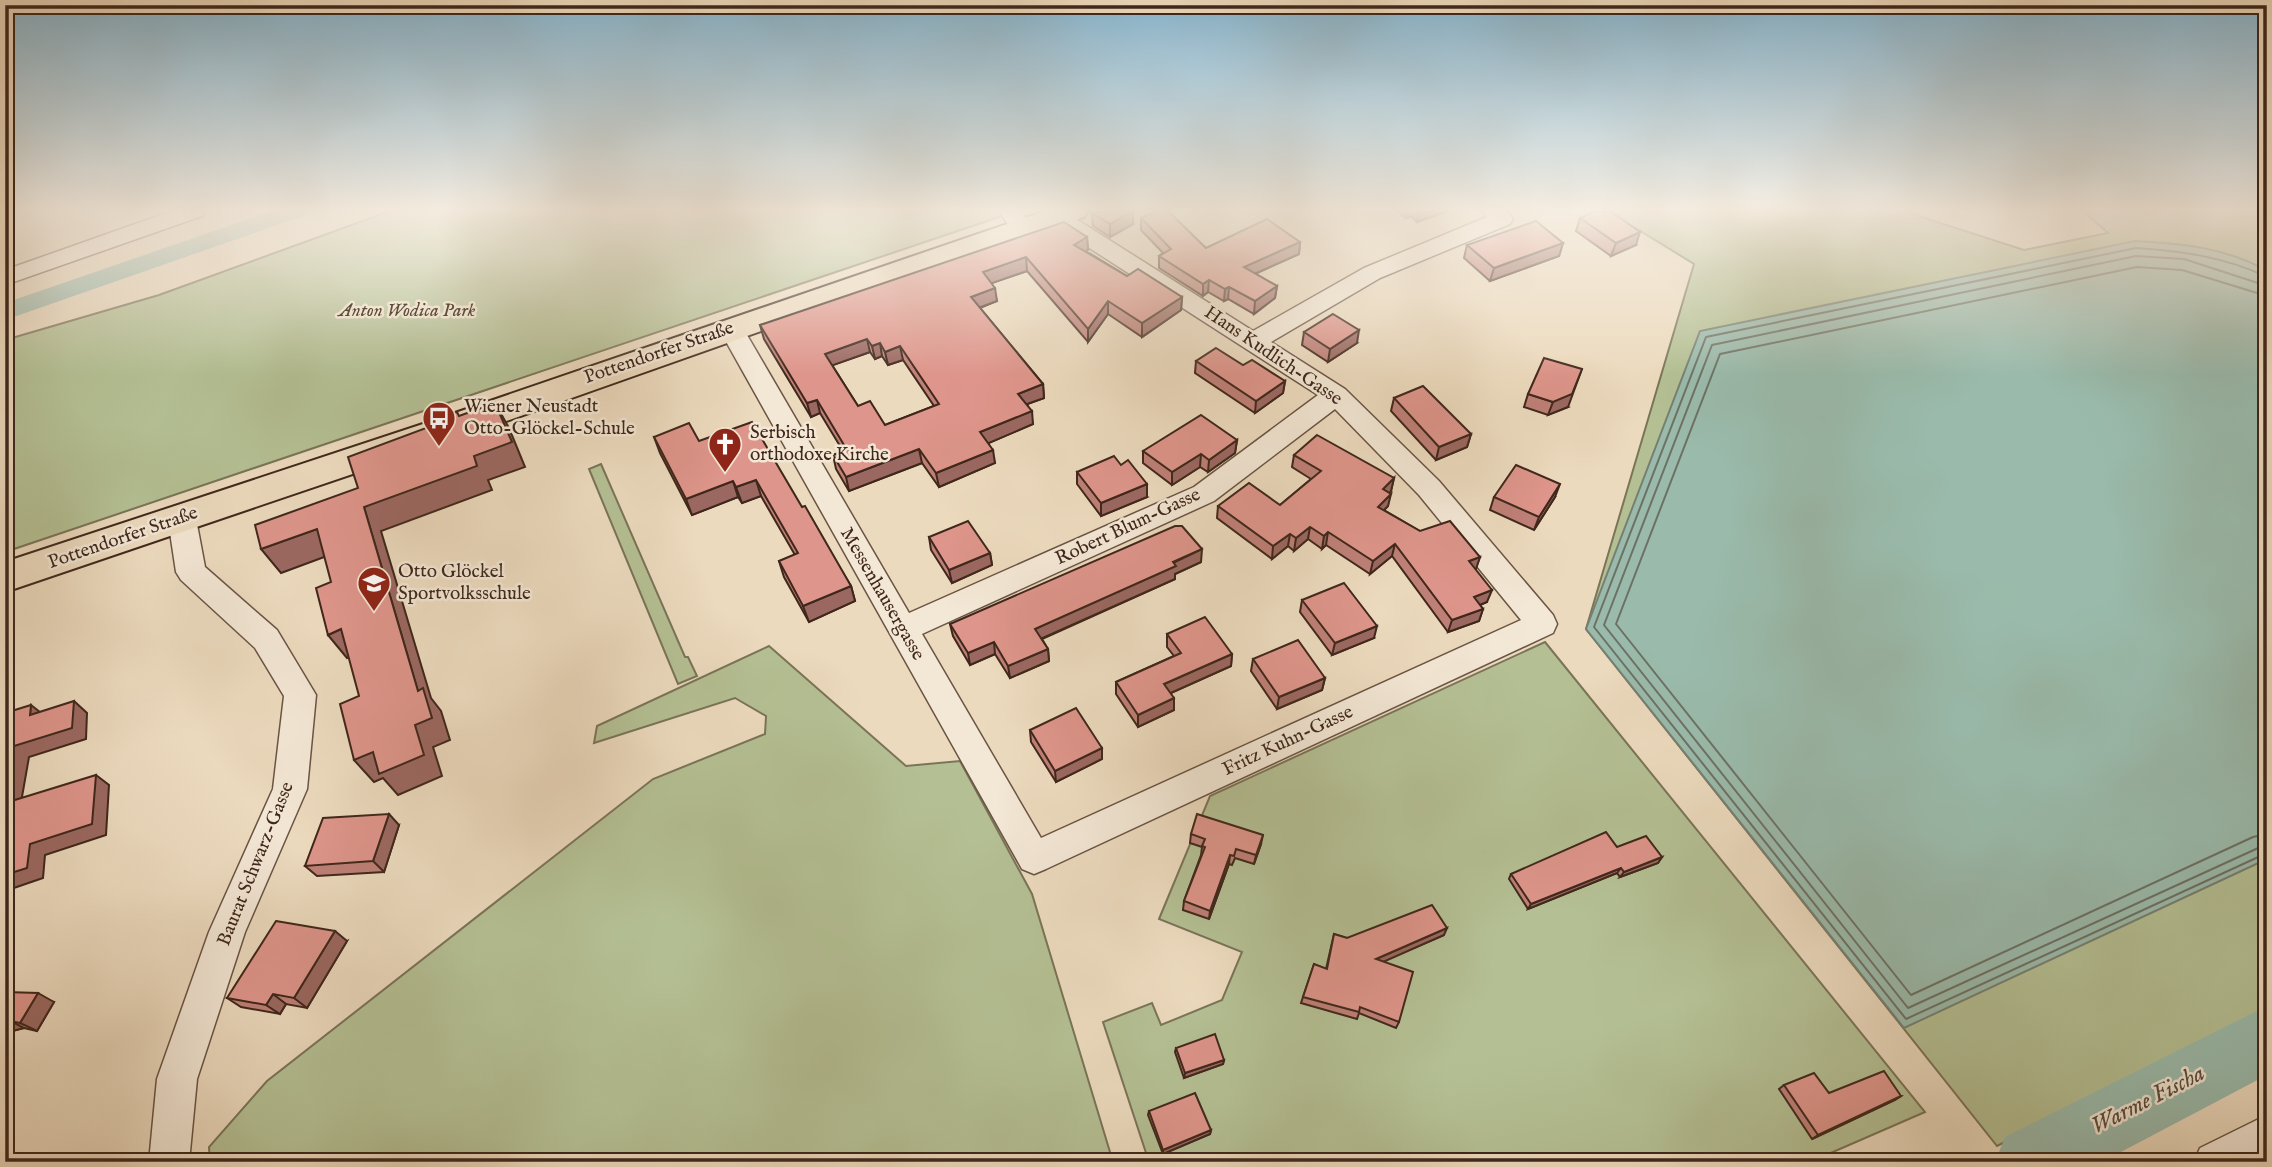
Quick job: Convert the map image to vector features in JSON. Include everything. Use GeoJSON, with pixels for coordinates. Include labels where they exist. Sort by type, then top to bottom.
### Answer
{"type":"FeatureCollection","features":[{"type":"Feature","properties":{"kind":"main road","name":"Pottendorfer Straße"},"geometry":{"type":"LineString","coordinates":[[5,577],[182,519],[731,329],[897,265]]}},
{"type":"Feature","properties":{"kind":"street"},"geometry":{"type":"LineString","coordinates":[[5,278],[40,265]]}},
{"type":"Feature","properties":{"kind":"street","name":"Hans Kudlich-Gasse"},"geometry":{"type":"LineString","coordinates":[[1142,265],[1336,395],[1429,488],[1542,624]]}},
{"type":"Feature","properties":{"kind":"street"},"geometry":{"type":"LineString","coordinates":[[1254,341],[1391,265]]}},
{"type":"Feature","properties":{"kind":"street","name":"Messenhausergasse"},"geometry":{"type":"LineString","coordinates":[[731,329],[1034,858]]}},
{"type":"Feature","properties":{"kind":"street","name":"Robert Blum-Gasse"},"geometry":{"type":"LineString","coordinates":[[903,629],[1203,494],[1336,395]]}},
{"type":"Feature","properties":{"kind":"street","name":"Baurat Schwarz-Gasse"},"geometry":{"type":"LineString","coordinates":[[169,1162],[177,1079],[227,932],[290,789],[300,695],[266,639],[191,572],[182,519]]}},
{"type":"Feature","properties":{"kind":"street","name":"Fritz Kuhn-Gasse"},"geometry":{"type":"LineString","coordinates":[[1034,858],[1542,624]]}},
{"type":"Feature","properties":{"kind":"street"},"geometry":{"type":"LineString","coordinates":[[2214,1162],[2267,1135]]}},
{"type":"Feature","properties":{"kind":"green space","name":"Anton Wodica Park"},"geometry":{"type":"Polygon","coordinates":[[[240,265],[855,265],[5,552],[5,340],[159,295],[240,265]]]}},
{"type":"Feature","properties":{"kind":"green space"},"geometry":{"type":"Polygon","coordinates":[[[1694,265],[2267,265],[2267,1012],[1997,1146],[1586,629],[1694,265]]]}},
{"type":"Feature","properties":{"kind":"green space"},"geometry":{"type":"Polygon","coordinates":[[[601,464],[685,657],[688,657],[697,676],[678,684],[589,469],[601,464]]]}},
{"type":"Feature","properties":{"kind":"green space"},"geometry":{"type":"Polygon","coordinates":[[[1545,642],[1925,1112],[1810,1162],[1149,1162],[1103,1022],[1152,1003],[1161,1025],[1222,1000],[1242,952],[1159,919],[1210,796],[1545,642]]]}},
{"type":"Feature","properties":{"kind":"green space"},"geometry":{"type":"Polygon","coordinates":[[[769,646],[906,766],[960,761],[1032,894],[1113,1162],[210,1162],[209,1147],[267,1081],[653,779],[765,734],[766,716],[735,698],[594,743],[597,726],[769,646]]]}},
{"type":"Feature","properties":{"kind":"water"},"geometry":{"type":"Polygon","coordinates":[[[2017,265],[2257,265],[2267,271],[2267,859],[1904,1028],[1586,629],[1700,331],[2017,265]]]}},
{"type":"Feature","properties":{"kind":"building"},"geometry":{"type":"Polygon","coordinates":[[[936,265],[1002,265],[983,272],[995,288],[971,297],[1043,384],[1018,394],[1032,411],[980,432],[993,450],[936,473],[919,449],[846,477],[833,455],[847,450],[817,400],[807,403],[760,325],[936,265]],[[867,339],[825,354],[858,406],[870,401],[885,425],[939,404],[900,346],[885,352],[880,343],[872,346],[867,339]]]}},
{"type":"Feature","properties":{"kind":"building"},"geometry":{"type":"Polygon","coordinates":[[[1033,265],[1109,265],[1127,276],[1138,269],[1182,297],[1142,323],[1108,301],[1088,329],[1033,265]]]}},
{"type":"Feature","properties":{"kind":"building"},"geometry":{"type":"Polygon","coordinates":[[[1174,265],[1247,265],[1244,267],[1277,286],[1255,301],[1209,280],[1203,284],[1174,265]]]}},
{"type":"Feature","properties":{"kind":"building"},"geometry":{"type":"Polygon","coordinates":[[[1333,314],[1359,330],[1330,349],[1304,332],[1333,314]]]}},
{"type":"Feature","properties":{"kind":"building"},"geometry":{"type":"Polygon","coordinates":[[[1216,348],[1243,365],[1252,360],[1285,381],[1256,401],[1196,361],[1216,348]]]}},
{"type":"Feature","properties":{"kind":"building"},"geometry":{"type":"Polygon","coordinates":[[[1544,358],[1582,369],[1572,394],[1553,402],[1528,394],[1544,358]]]}},
{"type":"Feature","properties":{"kind":"building"},"geometry":{"type":"Polygon","coordinates":[[[1423,386],[1471,434],[1439,447],[1394,398],[1423,386]]]}},
{"type":"Feature","properties":{"kind":"building"},"geometry":{"type":"Polygon","coordinates":[[[495,403],[512,442],[474,456],[477,466],[364,507],[418,691],[423,688],[432,718],[415,725],[424,755],[379,774],[373,752],[354,760],[340,704],[359,696],[341,629],[328,635],[316,588],[331,582],[317,529],[261,549],[255,525],[358,488],[348,457],[437,424],[435,419],[457,412],[459,416],[495,403]]]}},
{"type":"Feature","properties":{"kind":"building"},"geometry":{"type":"Polygon","coordinates":[[[1201,415],[1237,440],[1209,460],[1201,454],[1172,472],[1143,451],[1201,415]]]}},
{"type":"Feature","properties":{"kind":"building"},"geometry":{"type":"Polygon","coordinates":[[[752,422],[851,586],[803,606],[779,561],[798,553],[756,480],[736,487],[733,481],[686,499],[654,437],[689,423],[699,441],[752,422]]]}},
{"type":"Feature","properties":{"kind":"building"},"geometry":{"type":"Polygon","coordinates":[[[1317,435],[1394,478],[1383,489],[1391,494],[1378,507],[1420,531],[1450,521],[1480,557],[1469,561],[1492,590],[1474,597],[1483,609],[1452,620],[1395,544],[1373,561],[1328,532],[1324,536],[1310,527],[1296,538],[1290,534],[1273,546],[1218,506],[1249,483],[1280,505],[1321,471],[1294,455],[1317,435]]]}},
{"type":"Feature","properties":{"kind":"building"},"geometry":{"type":"Polygon","coordinates":[[[1114,456],[1121,465],[1128,460],[1147,484],[1101,503],[1077,472],[1114,456]]]}},
{"type":"Feature","properties":{"kind":"building"},"geometry":{"type":"Polygon","coordinates":[[[1516,465],[1560,484],[1539,517],[1494,497],[1516,465]]]}},
{"type":"Feature","properties":{"kind":"building"},"geometry":{"type":"Polygon","coordinates":[[[968,521],[990,553],[949,570],[929,537],[968,521]]]}},
{"type":"Feature","properties":{"kind":"building"},"geometry":{"type":"Polygon","coordinates":[[[1175,526],[1182,526],[1202,549],[1173,562],[1176,566],[1035,629],[1048,649],[1008,666],[994,642],[968,653],[950,624],[1175,526]]]}},
{"type":"Feature","properties":{"kind":"building"},"geometry":{"type":"Polygon","coordinates":[[[1344,583],[1377,626],[1335,643],[1302,600],[1344,583]]]}},
{"type":"Feature","properties":{"kind":"building"},"geometry":{"type":"Polygon","coordinates":[[[1205,617],[1232,654],[1164,684],[1174,698],[1138,715],[1116,682],[1181,653],[1167,634],[1205,617]]]}},
{"type":"Feature","properties":{"kind":"building"},"geometry":{"type":"Polygon","coordinates":[[[1298,640],[1325,678],[1279,697],[1253,659],[1298,640]]]}},
{"type":"Feature","properties":{"kind":"building"},"geometry":{"type":"Polygon","coordinates":[[[74,701],[72,728],[14,746],[5,794],[5,713],[31,705],[30,715],[74,701]]]}},
{"type":"Feature","properties":{"kind":"building"},"geometry":{"type":"Polygon","coordinates":[[[1076,708],[1102,748],[1055,771],[1030,730],[1076,708]]]}},
{"type":"Feature","properties":{"kind":"building"},"geometry":{"type":"Polygon","coordinates":[[[96,775],[92,824],[30,844],[27,868],[5,875],[5,803],[96,775]]]}},
{"type":"Feature","properties":{"kind":"building"},"geometry":{"type":"Polygon","coordinates":[[[389,814],[373,861],[305,866],[323,818],[389,814]]]}},
{"type":"Feature","properties":{"kind":"building"},"geometry":{"type":"Polygon","coordinates":[[[1197,814],[1263,835],[1256,855],[1236,849],[1234,856],[1230,855],[1210,911],[1184,901],[1205,847],[1202,846],[1205,839],[1191,834],[1197,814]]]}},
{"type":"Feature","properties":{"kind":"building"},"geometry":{"type":"Polygon","coordinates":[[[1606,832],[1617,847],[1646,836],[1662,857],[1624,872],[1621,868],[1531,904],[1511,874],[1606,832]]]}},
{"type":"Feature","properties":{"kind":"building"},"geometry":{"type":"Polygon","coordinates":[[[1432,905],[1447,928],[1376,959],[1413,972],[1399,1022],[1360,1007],[1359,1012],[1303,997],[1314,964],[1327,969],[1334,934],[1347,938],[1432,905]]]}},
{"type":"Feature","properties":{"kind":"building"},"geometry":{"type":"Polygon","coordinates":[[[276,921],[335,931],[294,998],[273,994],[266,1005],[227,998],[276,921]]]}},
{"type":"Feature","properties":{"kind":"building"},"geometry":{"type":"Polygon","coordinates":[[[5,992],[38,993],[20,1023],[5,1020],[5,992]]]}},
{"type":"Feature","properties":{"kind":"building"},"geometry":{"type":"Polygon","coordinates":[[[1215,1034],[1224,1060],[1185,1073],[1176,1048],[1215,1034]]]}},
{"type":"Feature","properties":{"kind":"building"},"geometry":{"type":"Polygon","coordinates":[[[1884,1071],[1901,1096],[1818,1135],[1784,1085],[1814,1073],[1829,1093],[1884,1071]]]}},
{"type":"Feature","properties":{"kind":"building"},"geometry":{"type":"Polygon","coordinates":[[[1195,1093],[1211,1130],[1163,1150],[1149,1111],[1195,1093]]]}},
{"type":"Feature","properties":{"kind":"waterway"},"geometry":{"type":"LineString","coordinates":[[5,312],[139,265]]}},
{"type":"Feature","properties":{"kind":"waterway","name":"Warme Fischa"},"geometry":{"type":"LineString","coordinates":[[2030,1162],[2267,1039]]}},
{"type":"Feature","properties":{"kind":"place","name":"Wiener Neustadt Otto-Glöckel-Schule"},"geometry":{"type":"Point","coordinates":[439,448]}},
{"type":"Feature","properties":{"kind":"place","name":"Serbisch orthodoxe Kirche"},"geometry":{"type":"Point","coordinates":[725,474]}},
{"type":"Feature","properties":{"kind":"place","name":"Otto Glöckel Sportvolksschule"},"geometry":{"type":"Point","coordinates":[374,613]}}]}
